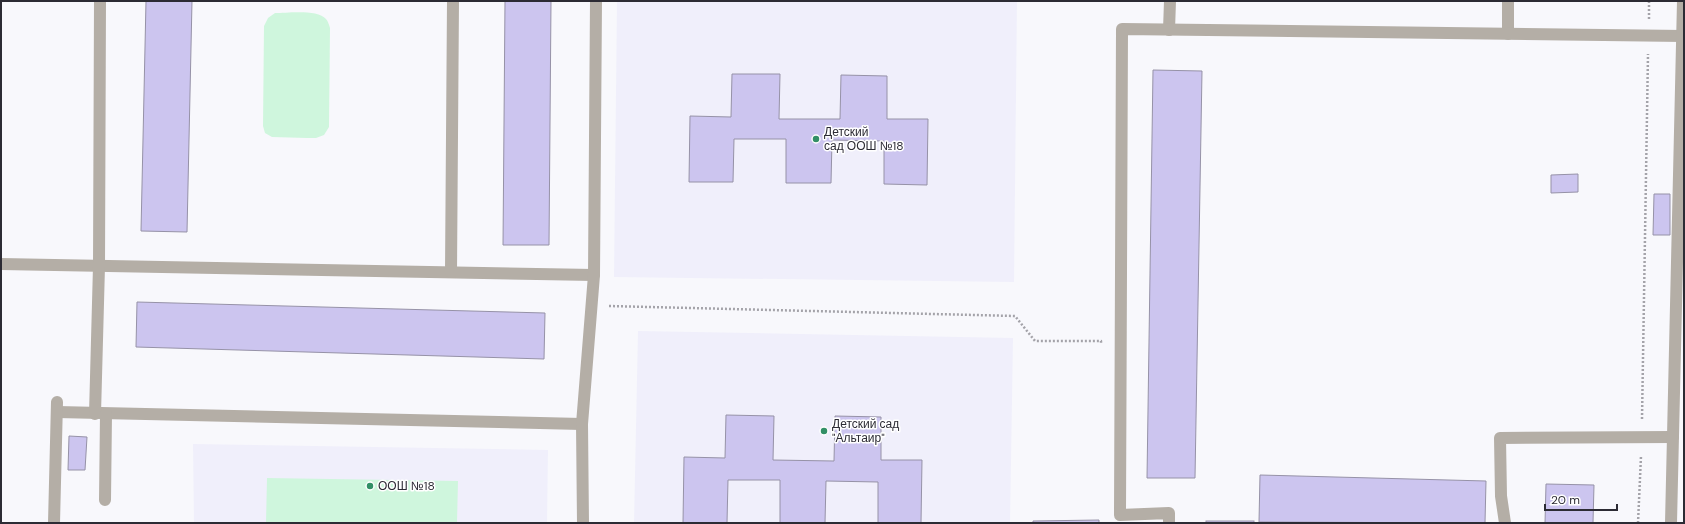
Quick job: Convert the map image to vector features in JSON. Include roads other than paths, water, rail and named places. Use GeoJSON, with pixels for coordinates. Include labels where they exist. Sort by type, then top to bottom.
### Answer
{"type":"FeatureCollection","features":[{"type":"Feature","properties":{"kind":"street"},"geometry":{"type":"LineString","coordinates":[[100,1],[100,414],[104,500]]}},
{"type":"Feature","properties":{"kind":"street"},"geometry":{"type":"LineString","coordinates":[[451,272],[453,1]]}},
{"type":"Feature","properties":{"kind":"street"},"geometry":{"type":"LineString","coordinates":[[583,523],[582,424],[594,275],[596,1]]}},
{"type":"Feature","properties":{"kind":"street"},"geometry":{"type":"LineString","coordinates":[[1169,30],[1170,1]]}},
{"type":"Feature","properties":{"kind":"street"},"geometry":{"type":"LineString","coordinates":[[1508,1],[1508,34]]}},
{"type":"Feature","properties":{"kind":"street"},"geometry":{"type":"LineString","coordinates":[[1671,523],[1684,1]]}},
{"type":"Feature","properties":{"kind":"street"},"geometry":{"type":"LineString","coordinates":[[1169,523],[1169,513],[1120,514],[1122,29],[1683,36]]}},
{"type":"Feature","properties":{"kind":"street"},"geometry":{"type":"LineString","coordinates":[[1,264],[594,275]]}},
{"type":"Feature","properties":{"kind":"street"},"geometry":{"type":"LineString","coordinates":[[54,523],[57,407],[100,414],[582,424]]}},
{"type":"Feature","properties":{"kind":"street"},"geometry":{"type":"LineString","coordinates":[[1505,523],[1501,496],[1500,438],[1673,437]]}},
{"type":"Feature","properties":{"kind":"place","name":"Детский сад ООШ №18"},"geometry":{"type":"Point","coordinates":[816,139]}},
{"type":"Feature","properties":{"kind":"place","name":"Детский сад \"Альтаир\""},"geometry":{"type":"Point","coordinates":[824,431]}},
{"type":"Feature","properties":{"kind":"place","name":"ООШ №18"},"geometry":{"type":"Point","coordinates":[370,486]}}]}
